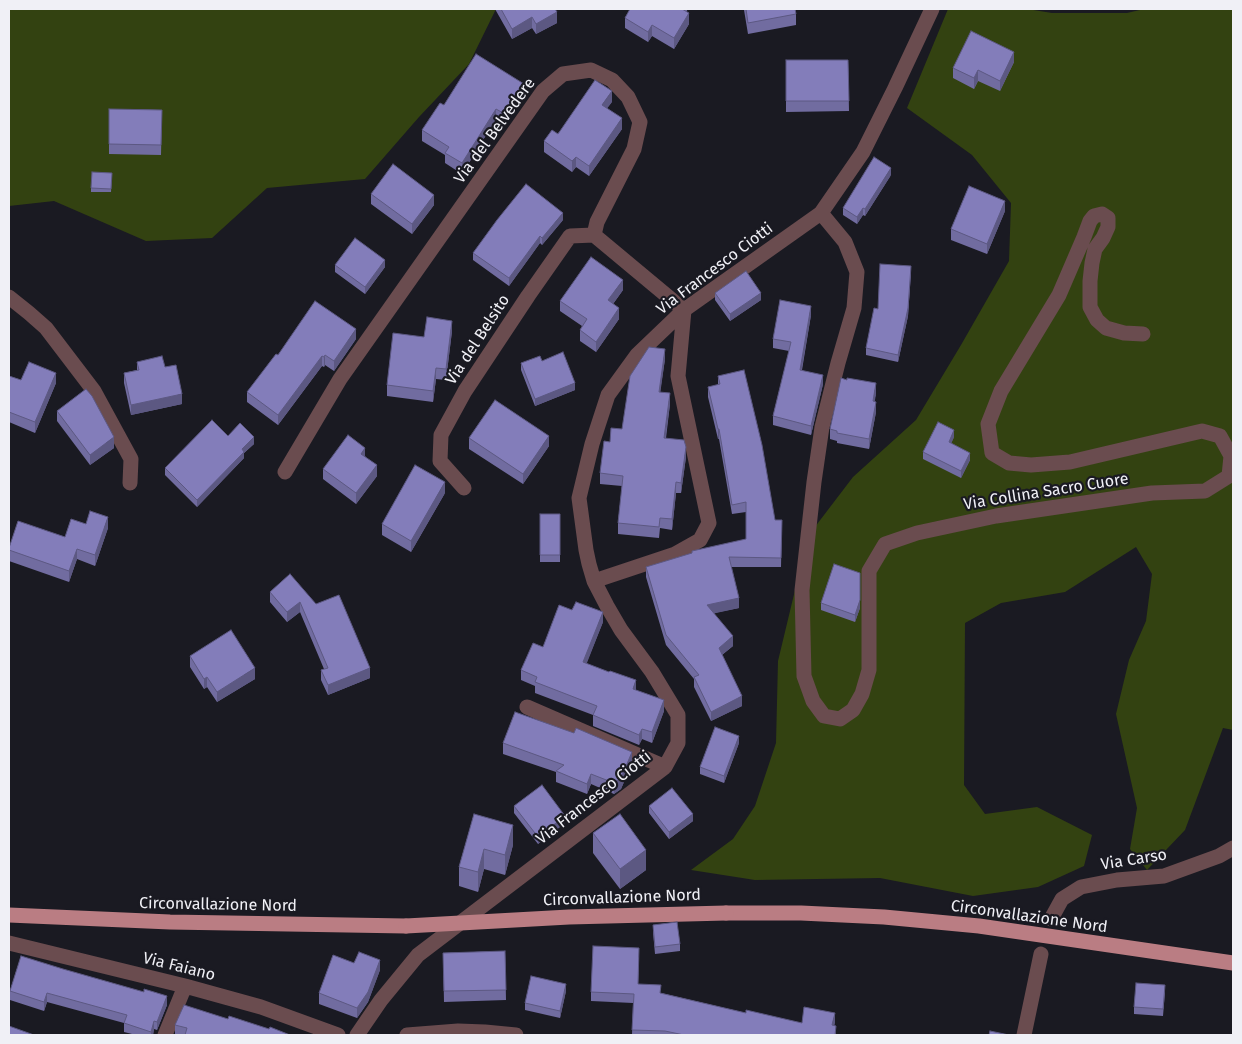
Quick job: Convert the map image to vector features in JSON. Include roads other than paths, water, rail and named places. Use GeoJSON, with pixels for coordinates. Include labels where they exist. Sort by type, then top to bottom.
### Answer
{"type":"FeatureCollection","features":[{"type":"Feature","properties":{"kind":"main road","name":"Circonvallazione Nord"},"geometry":{"type":"LineString","coordinates":[[9,916],[170,922],[406,926],[569,916],[801,913],[884,917],[979,926],[1233,963]]}},
{"type":"Feature","properties":{"kind":"street","name":"Via Francesco Ciotti"},"geometry":{"type":"LineString","coordinates":[[357,1035],[418,955],[665,767],[678,743],[678,715],[652,672],[621,630],[607,606],[594,581],[586,550],[580,498],[592,444],[608,395],[637,355],[684,310],[821,213],[863,152],[932,9]]}},
{"type":"Feature","properties":{"kind":"street","name":"Via del Belvedere"},"geometry":{"type":"LineString","coordinates":[[284,472],[340,379],[543,91],[563,74],[591,70],[612,80],[628,97],[640,122],[634,149],[597,222],[594,235]]}},
{"type":"Feature","properties":{"kind":"street","name":"Via Collina Sacro Cuore"},"geometry":{"type":"LineString","coordinates":[[821,213],[845,242],[857,272],[854,308],[822,427],[802,590],[804,676],[813,701],[824,716],[840,719],[853,710],[862,694],[869,670],[869,571],[885,544],[917,533],[996,516],[1152,493],[1205,491],[1229,476],[1231,456],[1220,436],[1202,431],[1070,462],[1032,465],[1009,463],[992,453],[988,424],[1001,390],[1059,296],[1090,221],[1094,216],[1102,214],[1108,218],[1108,227],[1095,249],[1090,280],[1090,307],[1097,320],[1106,328],[1124,333],[1143,334]]}},
{"type":"Feature","properties":{"kind":"street"},"geometry":{"type":"LineString","coordinates":[[594,235],[684,310],[678,376],[709,523],[700,540],[675,554],[594,581]]}},
{"type":"Feature","properties":{"kind":"street","name":"Via del Belsito"},"geometry":{"type":"LineString","coordinates":[[464,488],[440,461],[441,435],[465,391],[570,236],[594,235]]}},
{"type":"Feature","properties":{"kind":"street"},"geometry":{"type":"LineString","coordinates":[[9,297],[46,328],[94,391],[131,459],[130,483]]}},
{"type":"Feature","properties":{"kind":"street"},"geometry":{"type":"LineString","coordinates":[[527,707],[665,767]]}},
{"type":"Feature","properties":{"kind":"street","name":"Via Carso"},"geometry":{"type":"LineString","coordinates":[[1050,919],[1062,899],[1081,887],[1117,880],[1164,876],[1219,856],[1233,848]]}},
{"type":"Feature","properties":{"kind":"street","name":"Via Faiano"},"geometry":{"type":"LineString","coordinates":[[9,943],[185,986],[261,1007],[338,1035]]}},
{"type":"Feature","properties":{"kind":"street"},"geometry":{"type":"LineString","coordinates":[[1024,1035],[1041,954]]}},
{"type":"Feature","properties":{"kind":"street"},"geometry":{"type":"LineString","coordinates":[[165,1035],[185,986]]}},
{"type":"Feature","properties":{"kind":"street"},"geometry":{"type":"LineString","coordinates":[[300,1022],[310,1035]]}},
{"type":"Feature","properties":{"kind":"street"},"geometry":{"type":"LineString","coordinates":[[407,1035],[458,1031],[516,1035]]}}]}
